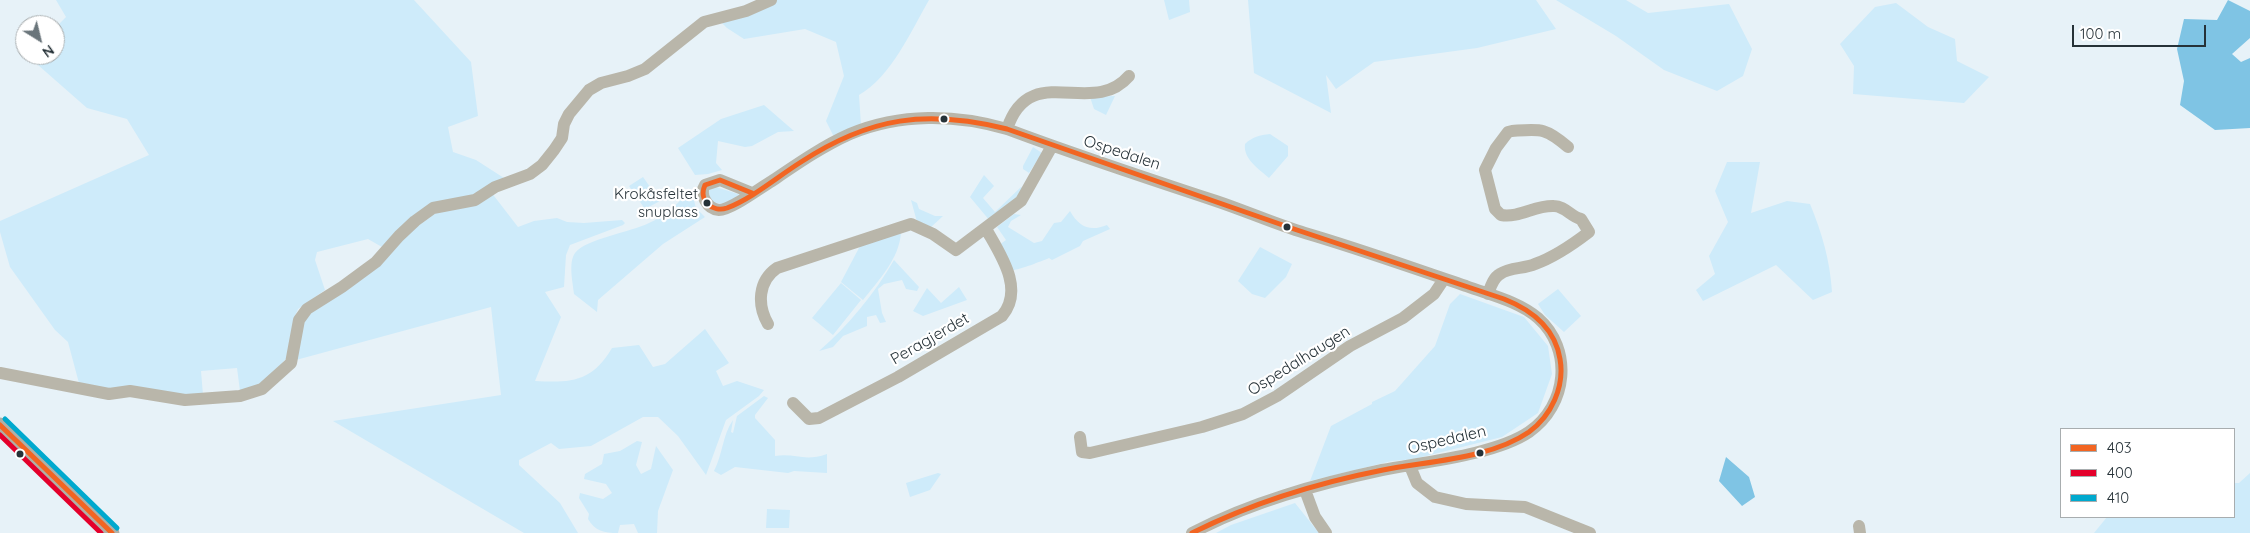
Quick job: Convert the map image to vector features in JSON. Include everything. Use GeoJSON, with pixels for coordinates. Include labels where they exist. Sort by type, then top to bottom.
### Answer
{"type":"FeatureCollection","features":[{"type":"Feature","properties":{"kind":"main road"},"geometry":{"type":"LineString","coordinates":[[0,425],[52,473],[112,533]]}},
{"type":"Feature","properties":{"kind":"street"},"geometry":{"type":"LineString","coordinates":[[0,373],[109,394],[130,391],[185,400],[240,396],[262,388],[291,363],[297,328],[302,315],[307,309],[371,266],[415,221],[433,208],[475,200],[495,187],[530,174],[554,150],[562,138],[568,114],[589,90],[601,83],[628,76],[645,69],[704,22],[746,11],[771,0]]}},
{"type":"Feature","properties":{"kind":"street"},"geometry":{"type":"LineString","coordinates":[[1006,130],[1018,106],[1030,97],[1040,94],[1111,90],[1119,86],[1129,76]]}},
{"type":"Feature","properties":{"kind":"street","name":"Ospedalen"},"geometry":{"type":"LineString","coordinates":[[752,193],[833,143],[873,126],[904,120],[941,117],[966,119],[1006,130],[1488,294],[1525,308],[1537,317],[1551,332],[1560,352],[1562,364],[1560,385],[1555,399],[1544,418],[1532,430],[1517,438],[1481,450],[1383,470],[1305,490],[1237,511],[1192,533]]}},
{"type":"Feature","properties":{"kind":"street"},"geometry":{"type":"LineString","coordinates":[[1488,294],[1491,285],[1500,274],[1533,265],[1557,255],[1589,232],[1582,219],[1576,218],[1558,206],[1549,206],[1513,216],[1501,215],[1495,209],[1485,170],[1493,153],[1508,132],[1512,131],[1542,130],[1550,132],[1568,147]]}},
{"type":"Feature","properties":{"kind":"street"},"geometry":{"type":"LineString","coordinates":[[768,324],[763,315],[760,298],[768,276],[782,266],[910,224],[933,234],[956,250],[1021,201],[1052,146]]}},
{"type":"Feature","properties":{"kind":"street","name":"Peragjerdet"},"geometry":{"type":"LineString","coordinates":[[793,402],[809,419],[819,418],[898,377],[1002,316],[1008,306],[1012,281],[986,229]]}},
{"type":"Feature","properties":{"kind":"street","name":"Ospedalhaugen"},"geometry":{"type":"LineString","coordinates":[[1080,437],[1082,452],[1090,453],[1202,428],[1243,414],[1277,396],[1350,346],[1402,318],[1434,294],[1444,279]]}},
{"type":"Feature","properties":{"kind":"street"},"geometry":{"type":"LineString","coordinates":[[1410,466],[1417,482],[1435,497],[1466,504],[1526,507],[1590,533]]}},
{"type":"Feature","properties":{"kind":"street"},"geometry":{"type":"LineString","coordinates":[[1305,490],[1315,517],[1326,533]]}},
{"type":"Feature","properties":{"kind":"shaded area"},"geometry":{"type":"Polygon","coordinates":[[[56,0],[414,0],[471,62],[478,116],[448,127],[453,152],[476,160],[504,178],[465,199],[453,203],[382,247],[368,239],[317,252],[315,260],[325,290],[298,309],[286,359],[260,386],[240,391],[237,368],[201,371],[203,395],[173,397],[80,387],[68,342],[55,330],[10,267],[0,232],[0,221],[149,155],[127,119],[87,108],[38,65],[65,65],[65,15],[56,0]]]}},
{"type":"Feature","properties":{"kind":"shaded area"},"geometry":{"type":"Polygon","coordinates":[[[773,0],[929,0],[890,65],[881,77],[859,95],[861,125],[834,137],[826,121],[844,76],[836,42],[805,29],[744,39],[727,28],[718,19],[773,0]]]}},
{"type":"Feature","properties":{"kind":"shaded area"},"geometry":{"type":"Polygon","coordinates":[[[1164,0],[1189,0],[1190,12],[1169,20],[1164,0]]]}},
{"type":"Feature","properties":{"kind":"shaded area"},"geometry":{"type":"Polygon","coordinates":[[[1248,0],[1536,0],[1556,29],[1477,48],[1374,62],[1336,89],[1326,75],[1331,113],[1254,73],[1248,0]]]}},
{"type":"Feature","properties":{"kind":"shaded area"},"geometry":{"type":"Polygon","coordinates":[[[1556,0],[1626,0],[1648,13],[1729,4],[1752,49],[1743,76],[1717,91],[1664,70],[1616,36],[1556,0]]]}},
{"type":"Feature","properties":{"kind":"shaded area"},"geometry":{"type":"Polygon","coordinates":[[[1896,3],[1928,27],[1955,39],[1957,61],[1989,77],[1964,103],[1853,94],[1854,66],[1840,44],[1875,7],[1896,3]]]}},
{"type":"Feature","properties":{"kind":"shaded area"},"geometry":{"type":"Polygon","coordinates":[[[1115,96],[1106,115],[1094,109],[1090,97],[1115,96]]]}},
{"type":"Feature","properties":{"kind":"shaded area"},"geometry":{"type":"Polygon","coordinates":[[[764,105],[794,131],[778,132],[752,146],[745,147],[718,141],[716,163],[722,170],[695,175],[678,148],[721,119],[764,105]]]}},
{"type":"Feature","properties":{"kind":"shaded area"},"geometry":{"type":"Polygon","coordinates":[[[1270,134],[1288,146],[1288,156],[1269,178],[1249,159],[1246,154],[1245,144],[1256,137],[1270,134]]]}},
{"type":"Feature","properties":{"kind":"shaded area"},"geometry":{"type":"Polygon","coordinates":[[[1033,147],[1042,153],[1029,173],[1023,169],[1023,166],[1033,147]]]}},
{"type":"Feature","properties":{"kind":"shaded area"},"geometry":{"type":"Polygon","coordinates":[[[1727,162],[1760,162],[1751,213],[1787,201],[1810,204],[1825,247],[1832,292],[1813,300],[1776,265],[1703,301],[1696,290],[1715,274],[1709,256],[1728,222],[1715,191],[1727,162]]]}},
{"type":"Feature","properties":{"kind":"shaded area"},"geometry":{"type":"Polygon","coordinates":[[[984,175],[994,186],[983,198],[995,212],[1021,187],[1025,190],[990,221],[970,197],[984,175]]]}},
{"type":"Feature","properties":{"kind":"shaded area"},"geometry":{"type":"Polygon","coordinates":[[[643,177],[660,201],[645,209],[629,186],[643,177]]]}},
{"type":"Feature","properties":{"kind":"shaded area"},"geometry":{"type":"Polygon","coordinates":[[[716,187],[741,195],[723,204],[711,202],[708,190],[716,187]]]}},
{"type":"Feature","properties":{"kind":"shaded area"},"geometry":{"type":"Polygon","coordinates":[[[491,192],[518,227],[534,221],[557,218],[567,222],[584,223],[622,220],[625,223],[570,245],[566,255],[564,287],[545,292],[561,317],[535,381],[559,381],[580,378],[597,368],[612,348],[639,345],[653,367],[665,364],[705,329],[729,363],[716,371],[723,386],[737,381],[764,390],[759,396],[726,420],[706,475],[678,436],[658,417],[643,417],[591,446],[559,449],[551,443],[519,460],[519,465],[560,503],[578,533],[524,533],[333,421],[501,395],[491,307],[296,360],[303,316],[396,241],[435,214],[491,192]]]}},
{"type":"Feature","properties":{"kind":"shaded area"},"geometry":{"type":"Polygon","coordinates":[[[688,192],[692,193],[696,208],[705,217],[663,244],[598,300],[597,312],[574,294],[571,273],[572,262],[575,253],[580,248],[655,220],[670,210],[688,192]]]}},
{"type":"Feature","properties":{"kind":"shaded area"},"geometry":{"type":"Polygon","coordinates":[[[911,200],[917,203],[919,209],[935,216],[943,216],[930,228],[917,222],[911,200]]]}},
{"type":"Feature","properties":{"kind":"shaded area"},"geometry":{"type":"Polygon","coordinates":[[[1070,211],[1077,221],[1086,227],[1095,228],[1107,225],[1110,229],[1083,241],[1080,246],[1052,260],[1049,258],[1013,270],[999,245],[1006,240],[997,227],[1014,214],[1021,215],[1011,221],[1008,227],[1034,243],[1042,241],[1054,223],[1061,222],[1070,211]]]}},
{"type":"Feature","properties":{"kind":"shaded area"},"geometry":{"type":"Polygon","coordinates":[[[901,233],[892,260],[882,277],[863,300],[841,282],[860,246],[901,233]]]}},
{"type":"Feature","properties":{"kind":"shaded area"},"geometry":{"type":"Polygon","coordinates":[[[1260,247],[1292,264],[1286,277],[1265,298],[1252,294],[1238,281],[1260,247]]]}},
{"type":"Feature","properties":{"kind":"shaded area"},"geometry":{"type":"Polygon","coordinates":[[[894,260],[919,287],[917,291],[906,289],[902,280],[884,284],[878,289],[882,313],[886,322],[880,323],[876,315],[867,317],[867,326],[843,336],[833,347],[819,351],[860,308],[894,260]]]}},
{"type":"Feature","properties":{"kind":"shaded area"},"geometry":{"type":"Polygon","coordinates":[[[841,283],[861,300],[833,335],[812,318],[841,283]]]}},
{"type":"Feature","properties":{"kind":"shaded area"},"geometry":{"type":"Polygon","coordinates":[[[959,287],[967,300],[923,316],[913,311],[927,288],[941,303],[959,287]]]}},
{"type":"Feature","properties":{"kind":"shaded area"},"geometry":{"type":"Polygon","coordinates":[[[1558,289],[1581,316],[1564,332],[1545,315],[1538,304],[1558,289]]]}},
{"type":"Feature","properties":{"kind":"shaded area"},"geometry":{"type":"Polygon","coordinates":[[[1460,294],[1524,317],[1548,346],[1552,374],[1538,413],[1502,437],[1414,459],[1392,461],[1310,481],[1331,426],[1395,391],[1435,346],[1450,304],[1460,294]]]}},
{"type":"Feature","properties":{"kind":"shaded area"},"geometry":{"type":"Polygon","coordinates":[[[764,396],[768,398],[755,415],[755,418],[775,440],[775,456],[812,457],[827,454],[827,473],[794,471],[788,473],[735,467],[721,475],[714,471],[729,426],[733,420],[731,432],[733,433],[737,416],[764,396]]]}},
{"type":"Feature","properties":{"kind":"shaded area"},"geometry":{"type":"Polygon","coordinates":[[[637,441],[642,442],[636,465],[641,474],[651,469],[656,446],[673,470],[658,511],[657,533],[638,533],[634,524],[620,525],[618,533],[600,530],[588,519],[589,514],[579,498],[580,493],[603,499],[612,493],[606,484],[584,479],[585,474],[602,464],[604,454],[620,451],[637,441]]]}},
{"type":"Feature","properties":{"kind":"shaded area"},"geometry":{"type":"Polygon","coordinates":[[[938,473],[941,474],[930,490],[910,497],[906,483],[938,473]]]}},
{"type":"Feature","properties":{"kind":"shaded area"},"geometry":{"type":"Polygon","coordinates":[[[2250,473],[2250,533],[2094,533],[2106,518],[2235,518],[2235,483],[2239,483],[2250,473]]]}},
{"type":"Feature","properties":{"kind":"shaded area"},"geometry":{"type":"Polygon","coordinates":[[[1295,503],[1319,533],[1216,533],[1231,525],[1295,503]]]}},
{"type":"Feature","properties":{"kind":"shaded area"},"geometry":{"type":"Polygon","coordinates":[[[767,509],[790,510],[789,528],[766,528],[767,509]]]}},
{"type":"Feature","properties":{"kind":"water"},"geometry":{"type":"Polygon","coordinates":[[[2228,0],[2250,11],[2250,38],[2232,54],[2241,62],[2250,58],[2250,128],[2215,130],[2180,105],[2184,81],[2177,49],[2184,19],[2217,20],[2228,0]]]}},
{"type":"Feature","properties":{"kind":"water"},"geometry":{"type":"Polygon","coordinates":[[[1726,457],[1749,477],[1755,497],[1742,506],[1719,481],[1726,457]]]}},
{"type":"Feature","properties":{"kind":"transit line","name":"403"},"geometry":{"type":"LineString","coordinates":[[752,193],[720,180],[705,185],[703,190],[703,196],[708,204],[716,209],[727,208],[756,193],[826,147],[851,135],[900,121],[951,119],[978,123],[1007,129],[1294,229],[1504,299],[1533,315],[1553,338],[1560,359],[1561,370],[1555,400],[1544,418],[1537,425],[1513,441],[1478,454],[1383,470],[1309,488],[1261,503],[1192,533]]}},
{"type":"Feature","properties":{"kind":"transit line","name":"410"},"geometry":{"type":"LineString","coordinates":[[5,419],[117,528]]}},
{"type":"Feature","properties":{"kind":"transit line","name":"403"},"geometry":{"type":"LineString","coordinates":[[0,425],[112,533]]}},
{"type":"Feature","properties":{"kind":"transit line","name":"400"},"geometry":{"type":"LineString","coordinates":[[0,435],[101,533]]}},
{"type":"Feature","properties":{"kind":"place","name":"Krokåsfeltet snuplass"},"geometry":{"type":"Point","coordinates":[707,203]}}]}
